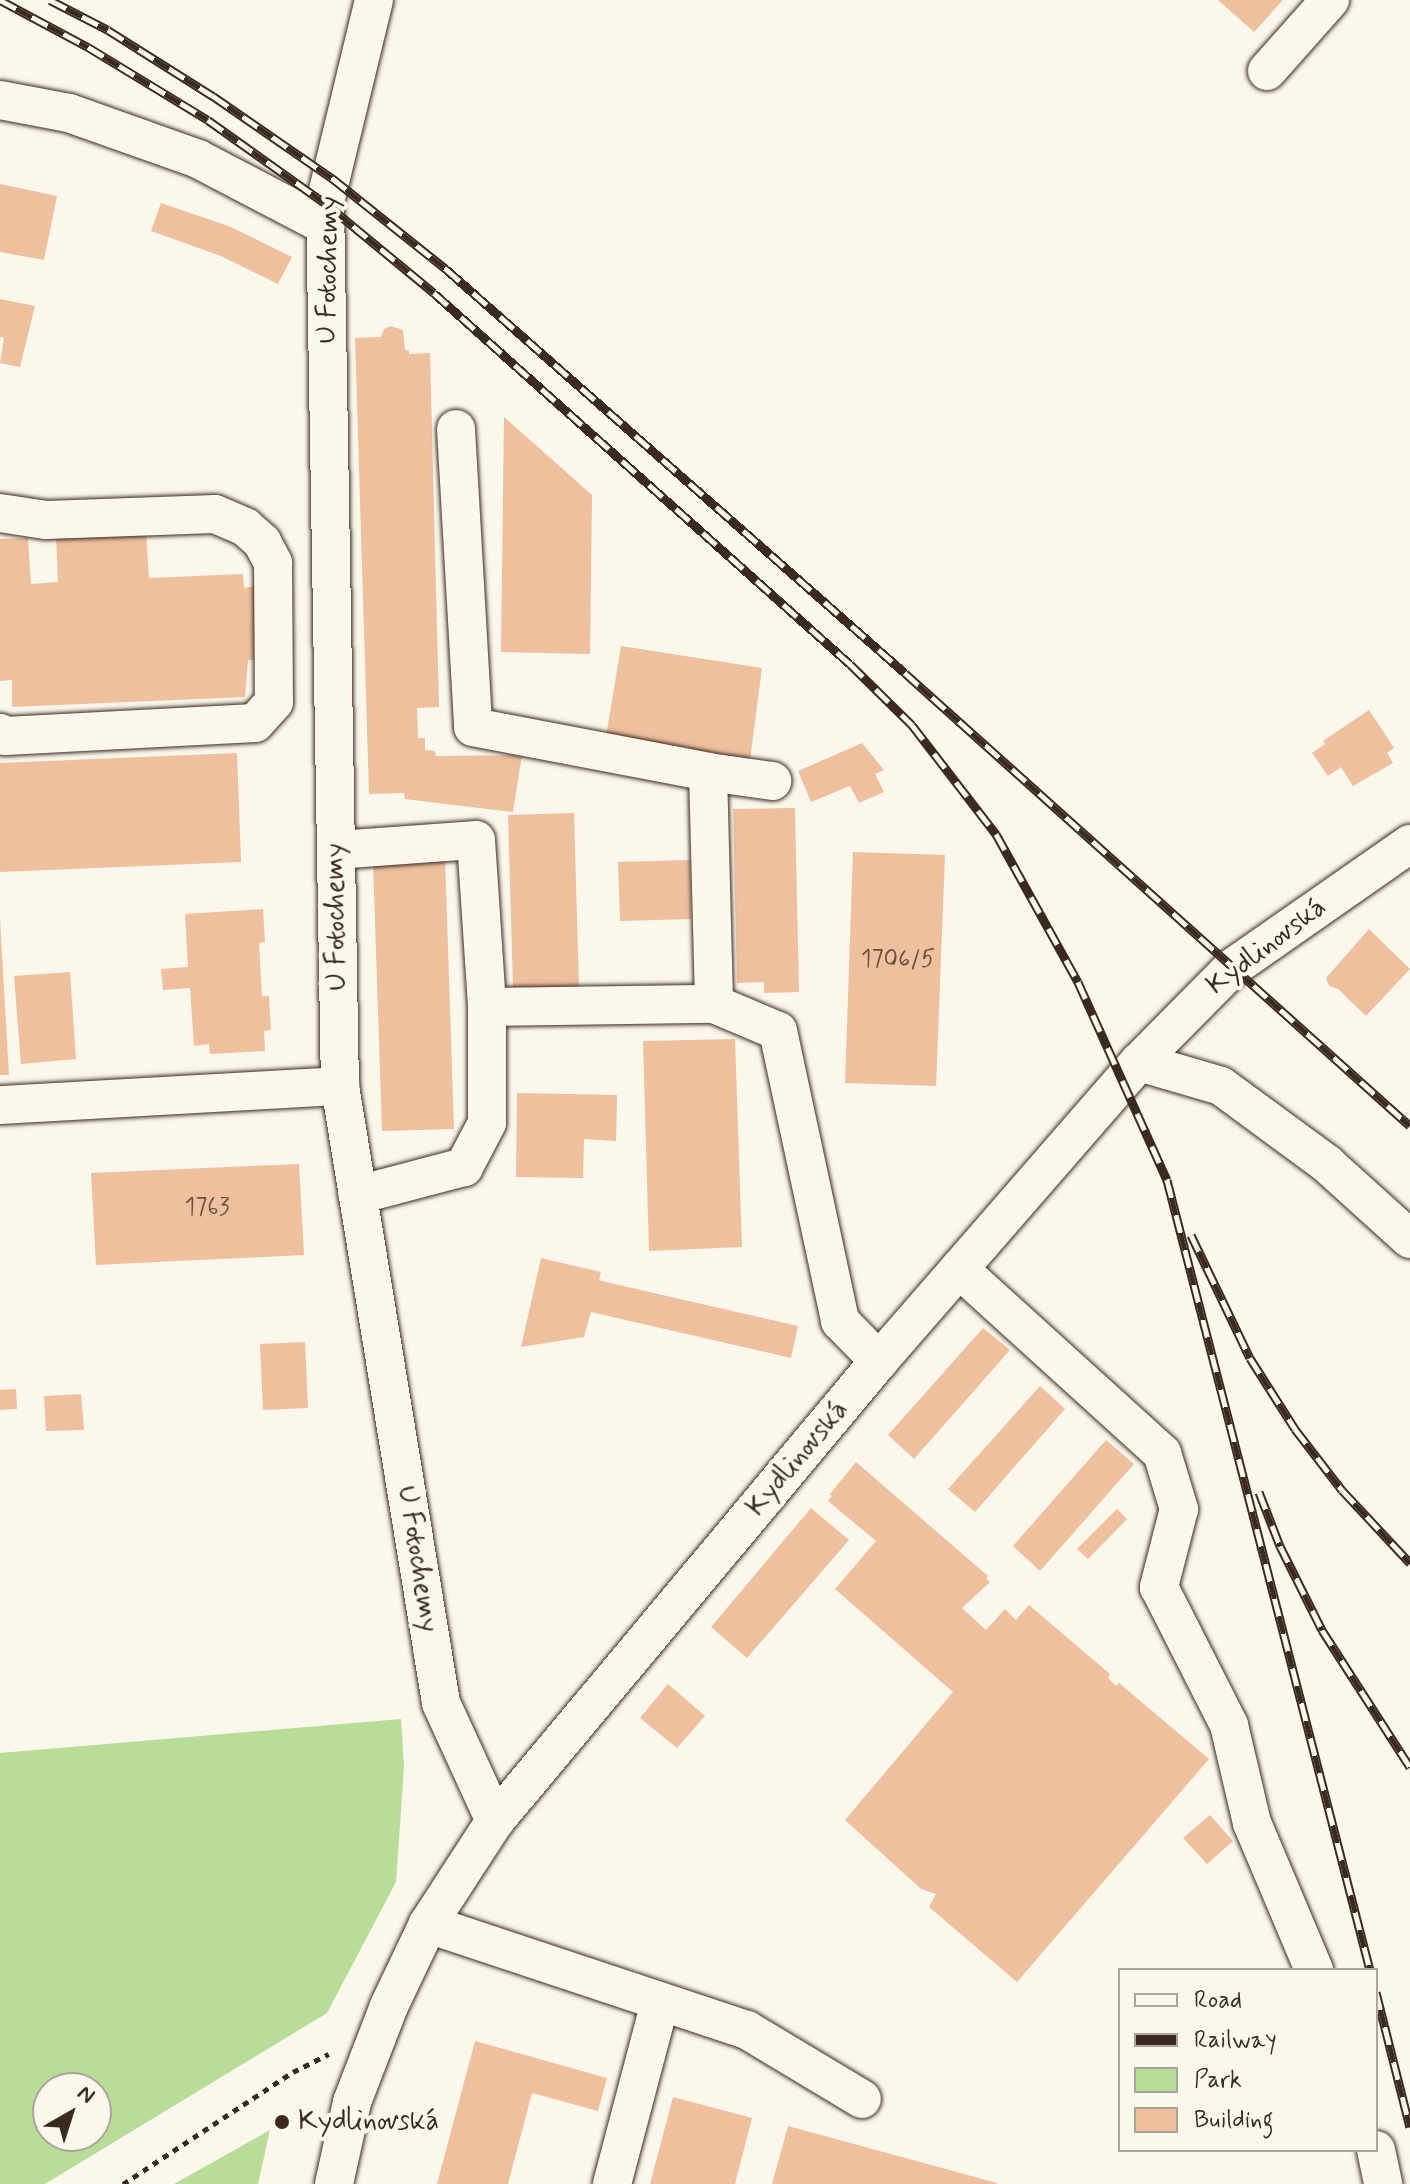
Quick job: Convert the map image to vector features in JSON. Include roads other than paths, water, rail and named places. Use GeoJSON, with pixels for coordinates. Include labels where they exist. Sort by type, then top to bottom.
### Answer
{"type":"FeatureCollection","features":[{"type":"Feature","properties":{"kind":"street","name":"U Fotochemy"},"geometry":{"type":"LineString","coordinates":[[374,0],[325,203],[340,1086],[441,1703],[495,1821]]}},
{"type":"Feature","properties":{"kind":"street"},"geometry":{"type":"LineString","coordinates":[[1267,71],[1330,0]]}},
{"type":"Feature","properties":{"kind":"street"},"geometry":{"type":"LineString","coordinates":[[0,100],[69,113],[198,159],[326,226]]}},
{"type":"Feature","properties":{"kind":"street"},"geometry":{"type":"LineString","coordinates":[[456,429],[473,727],[708,772],[772,781]]}},
{"type":"Feature","properties":{"kind":"street"},"geometry":{"type":"LineString","coordinates":[[0,513],[46,520],[215,514],[245,527],[262,542],[273,563],[274,702],[255,723],[5,736],[0,733]]}},
{"type":"Feature","properties":{"kind":"street"},"geometry":{"type":"LineString","coordinates":[[708,772],[714,1004]]}},
{"type":"Feature","properties":{"kind":"street"},"geometry":{"type":"LineString","coordinates":[[336,850],[476,840],[487,1007],[487,1123],[464,1167],[358,1195]]}},
{"type":"Feature","properties":{"kind":"street","name":"Kydlinovská"},"geometry":{"type":"LineString","coordinates":[[334,2184],[352,2102],[389,2006],[428,1924],[495,1821],[879,1361],[1139,1062],[1232,968],[1410,844]]}},
{"type":"Feature","properties":{"kind":"street"},"geometry":{"type":"LineString","coordinates":[[487,1007],[714,1004],[778,1031],[840,1321],[879,1361]]}},
{"type":"Feature","properties":{"kind":"street"},"geometry":{"type":"LineString","coordinates":[[1139,1062],[1221,1086],[1327,1164],[1410,1239]]}},
{"type":"Feature","properties":{"kind":"street"},"geometry":{"type":"LineString","coordinates":[[0,1105],[340,1086]]}},
{"type":"Feature","properties":{"kind":"street"},"geometry":{"type":"LineString","coordinates":[[959,1269],[1162,1453],[1179,1509],[1159,1587],[1229,1725],[1252,1823],[1313,1968]]}},
{"type":"Feature","properties":{"kind":"street"},"geometry":{"type":"LineString","coordinates":[[428,1924],[747,2030],[862,2099]]}},
{"type":"Feature","properties":{"kind":"street"},"geometry":{"type":"LineString","coordinates":[[612,2184],[660,2002]]}},
{"type":"Feature","properties":{"kind":"street"},"geometry":{"type":"LineString","coordinates":[[1376,2152],[1383,2184]]}},
{"type":"Feature","properties":{"kind":"railway"},"geometry":{"type":"LineString","coordinates":[[0,0],[88,47],[208,120],[325,203],[434,293],[850,664],[912,725],[996,834],[1078,982],[1167,1180],[1369,1968]]}},
{"type":"Feature","properties":{"kind":"railway"},"geometry":{"type":"LineString","coordinates":[[50,0],[108,30],[213,96],[332,178],[446,269],[905,673],[1410,1126]]}},
{"type":"Feature","properties":{"kind":"railway"},"geometry":{"type":"LineString","coordinates":[[1191,1235],[1250,1358],[1295,1429],[1342,1490],[1410,1563]]}},
{"type":"Feature","properties":{"kind":"railway"},"geometry":{"type":"LineString","coordinates":[[1259,1492],[1280,1546],[1322,1630],[1410,1767]]}},
{"type":"Feature","properties":{"kind":"railway"},"geometry":{"type":"LineString","coordinates":[[1378,2000],[1410,2127]]}},
{"type":"Feature","properties":{"kind":"place","name":"Kydlinovská"},"geometry":{"type":"Point","coordinates":[282,2122]}}]}
